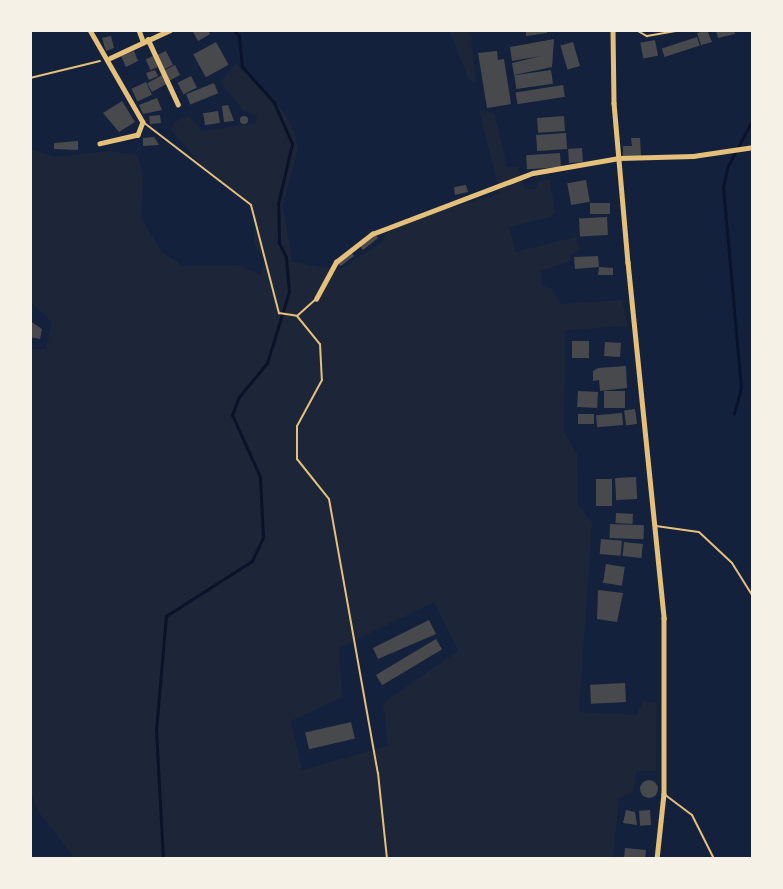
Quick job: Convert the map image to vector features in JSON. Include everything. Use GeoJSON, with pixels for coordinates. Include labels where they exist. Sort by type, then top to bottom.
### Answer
{"type":"FeatureCollection","features":[{"type":"Feature","properties":{"kind":"street"},"geometry":{"type":"LineString","coordinates":[[90,30],[110,58],[144,122],[138,135],[100,144]]}},
{"type":"Feature","properties":{"kind":"street"},"geometry":{"type":"LineString","coordinates":[[139,30],[178,104]]}},
{"type":"Feature","properties":{"kind":"street"},"geometry":{"type":"LineString","coordinates":[[110,58],[170,30]]}},
{"type":"Feature","properties":{"kind":"street"},"geometry":{"type":"LineString","coordinates":[[613,30],[619,158],[664,618],[664,794],[657,859]]}},
{"type":"Feature","properties":{"kind":"street"},"geometry":{"type":"LineString","coordinates":[[316,299],[336,262],[372,234],[533,173],[619,158],[753,147]]}},
{"type":"Feature","properties":{"kind":"lane"},"geometry":{"type":"LineString","coordinates":[[635,30],[647,36],[681,30]]}},
{"type":"Feature","properties":{"kind":"lane"},"geometry":{"type":"LineString","coordinates":[[144,122],[251,205],[279,313],[288,317],[297,316],[316,299]]}},
{"type":"Feature","properties":{"kind":"lane"},"geometry":{"type":"LineString","coordinates":[[297,316],[320,344],[322,380],[297,426],[297,459],[329,499],[378,773],[387,859]]}},
{"type":"Feature","properties":{"kind":"lane"},"geometry":{"type":"LineString","coordinates":[[653,526],[699,532],[732,563],[753,596]]}},
{"type":"Feature","properties":{"kind":"lane"},"geometry":{"type":"LineString","coordinates":[[664,794],[692,816],[714,859]]}},
{"type":"Feature","properties":{"kind":"path"},"geometry":{"type":"LineString","coordinates":[[30,78],[110,58]]}},
{"type":"Feature","properties":{"kind":"shaded area"},"geometry":{"type":"Polygon","coordinates":[[[449,30],[466,30],[471,36],[476,83],[469,80],[449,30]]]}},
{"type":"Feature","properties":{"kind":"shaded area"},"geometry":{"type":"Polygon","coordinates":[[[236,64],[284,112],[295,133],[298,149],[283,204],[292,262],[340,270],[383,241],[385,234],[419,217],[500,193],[479,110],[494,113],[507,167],[518,167],[525,189],[536,189],[538,182],[550,179],[555,212],[551,217],[509,227],[516,252],[576,237],[580,250],[570,255],[570,261],[541,271],[542,286],[552,289],[561,304],[622,300],[628,326],[565,330],[564,432],[577,454],[578,504],[592,523],[579,712],[636,715],[644,701],[657,703],[656,771],[637,771],[633,792],[619,798],[613,859],[75,859],[38,811],[30,789],[30,349],[46,349],[52,322],[30,301],[30,149],[55,157],[110,151],[138,155],[143,177],[141,218],[162,252],[183,266],[239,265],[260,275],[265,261],[254,244],[255,213],[240,196],[213,179],[171,130],[174,122],[189,116],[202,131],[256,123],[257,116],[243,110],[220,82],[236,64]],[[434,602],[339,648],[342,697],[291,721],[302,770],[388,746],[383,703],[458,651],[434,602]]]}},
{"type":"Feature","properties":{"kind":"building"},"geometry":{"type":"Polygon","coordinates":[[[192,30],[208,30],[210,34],[198,41],[192,30]]]}},
{"type":"Feature","properties":{"kind":"building"},"geometry":{"type":"Polygon","coordinates":[[[526,30],[547,30],[547,33],[526,36],[526,30]]]}},
{"type":"Feature","properties":{"kind":"building"},"geometry":{"type":"Polygon","coordinates":[[[707,30],[712,42],[701,45],[697,33],[707,30]]]}},
{"type":"Feature","properties":{"kind":"building"},"geometry":{"type":"Polygon","coordinates":[[[716,30],[734,30],[735,34],[718,38],[716,30]]]}},
{"type":"Feature","properties":{"kind":"building"},"geometry":{"type":"Polygon","coordinates":[[[111,36],[114,48],[106,51],[102,38],[111,36]]]}},
{"type":"Feature","properties":{"kind":"building"},"geometry":{"type":"Polygon","coordinates":[[[697,37],[700,46],[665,57],[662,48],[697,37]]]}},
{"type":"Feature","properties":{"kind":"building"},"geometry":{"type":"Polygon","coordinates":[[[554,39],[552,67],[514,75],[512,63],[541,56],[512,61],[510,47],[554,39]]]}},
{"type":"Feature","properties":{"kind":"building"},"geometry":{"type":"Polygon","coordinates":[[[655,40],[658,56],[643,59],[640,43],[655,40]]]}},
{"type":"Feature","properties":{"kind":"building"},"geometry":{"type":"Polygon","coordinates":[[[216,42],[229,65],[206,77],[193,55],[216,42]]]}},
{"type":"Feature","properties":{"kind":"building"},"geometry":{"type":"Polygon","coordinates":[[[573,42],[580,66],[567,70],[561,46],[573,42]]]}},
{"type":"Feature","properties":{"kind":"building"},"geometry":{"type":"Polygon","coordinates":[[[134,51],[138,61],[126,67],[121,56],[134,51]]]}},
{"type":"Feature","properties":{"kind":"building"},"geometry":{"type":"Polygon","coordinates":[[[166,51],[173,65],[163,70],[157,55],[166,51]]]}},
{"type":"Feature","properties":{"kind":"building"},"geometry":{"type":"Polygon","coordinates":[[[497,51],[498,60],[504,59],[511,104],[487,108],[478,53],[497,51]]]}},
{"type":"Feature","properties":{"kind":"building"},"geometry":{"type":"Polygon","coordinates":[[[153,56],[158,67],[151,70],[146,59],[153,56]]]}},
{"type":"Feature","properties":{"kind":"building"},"geometry":{"type":"Polygon","coordinates":[[[175,65],[180,75],[169,81],[165,70],[175,65]]]}},
{"type":"Feature","properties":{"kind":"building"},"geometry":{"type":"Polygon","coordinates":[[[155,70],[158,76],[149,80],[146,73],[155,70]]]}},
{"type":"Feature","properties":{"kind":"building"},"geometry":{"type":"Polygon","coordinates":[[[551,70],[553,84],[516,89],[514,75],[551,70]]]}},
{"type":"Feature","properties":{"kind":"building"},"geometry":{"type":"Polygon","coordinates":[[[162,75],[167,84],[152,92],[147,83],[162,75]]]}},
{"type":"Feature","properties":{"kind":"building"},"geometry":{"type":"Polygon","coordinates":[[[191,76],[197,88],[184,94],[178,83],[191,76]]]}},
{"type":"Feature","properties":{"kind":"building"},"geometry":{"type":"Polygon","coordinates":[[[146,82],[152,95],[137,101],[131,89],[146,82]]]}},
{"type":"Feature","properties":{"kind":"building"},"geometry":{"type":"Polygon","coordinates":[[[214,83],[218,93],[190,104],[186,94],[214,83]]]}},
{"type":"Feature","properties":{"kind":"building"},"geometry":{"type":"Polygon","coordinates":[[[563,85],[565,97],[517,104],[516,93],[563,85]]]}},
{"type":"Feature","properties":{"kind":"building"},"geometry":{"type":"Polygon","coordinates":[[[157,98],[162,110],[143,114],[139,105],[157,98]]]}},
{"type":"Feature","properties":{"kind":"building"},"geometry":{"type":"Polygon","coordinates":[[[122,101],[135,122],[119,132],[103,113],[122,101]]]}},
{"type":"Feature","properties":{"kind":"building"},"geometry":{"type":"Polygon","coordinates":[[[228,105],[234,121],[224,122],[222,106],[228,105]]]}},
{"type":"Feature","properties":{"kind":"building"},"geometry":{"type":"Polygon","coordinates":[[[218,111],[220,123],[205,125],[203,113],[218,111]]]}},
{"type":"Feature","properties":{"kind":"building"},"geometry":{"type":"Polygon","coordinates":[[[160,115],[161,123],[150,124],[149,116],[160,115]]]}},
{"type":"Feature","properties":{"kind":"building"},"geometry":{"type":"Polygon","coordinates":[[[244,116],[248,120],[244,124],[240,120],[244,116]]]}},
{"type":"Feature","properties":{"kind":"building"},"geometry":{"type":"Polygon","coordinates":[[[564,116],[565,131],[538,133],[537,118],[564,116]]]}},
{"type":"Feature","properties":{"kind":"building"},"geometry":{"type":"Polygon","coordinates":[[[566,133],[567,149],[537,151],[536,135],[566,133]]]}},
{"type":"Feature","properties":{"kind":"building"},"geometry":{"type":"Polygon","coordinates":[[[154,137],[159,145],[143,146],[143,138],[154,137]]]}},
{"type":"Feature","properties":{"kind":"building"},"geometry":{"type":"Polygon","coordinates":[[[631,138],[640,138],[641,156],[623,157],[623,146],[632,146],[631,138]]]}},
{"type":"Feature","properties":{"kind":"building"},"geometry":{"type":"Polygon","coordinates":[[[78,141],[78,150],[54,149],[54,143],[78,141]]]}},
{"type":"Feature","properties":{"kind":"building"},"geometry":{"type":"Polygon","coordinates":[[[582,148],[583,162],[569,163],[568,149],[582,148]]]}},
{"type":"Feature","properties":{"kind":"building"},"geometry":{"type":"Polygon","coordinates":[[[560,153],[561,167],[527,169],[526,155],[560,153]]]}},
{"type":"Feature","properties":{"kind":"building"},"geometry":{"type":"Polygon","coordinates":[[[586,180],[590,202],[571,205],[567,183],[586,180]]]}},
{"type":"Feature","properties":{"kind":"building"},"geometry":{"type":"Polygon","coordinates":[[[466,185],[468,192],[455,195],[454,187],[466,185]]]}},
{"type":"Feature","properties":{"kind":"building"},"geometry":{"type":"Polygon","coordinates":[[[590,203],[610,203],[610,214],[590,214],[590,203]]]}},
{"type":"Feature","properties":{"kind":"building"},"geometry":{"type":"Polygon","coordinates":[[[607,217],[608,235],[580,236],[579,218],[607,217]]]}},
{"type":"Feature","properties":{"kind":"building"},"geometry":{"type":"Polygon","coordinates":[[[375,234],[378,238],[363,250],[359,245],[375,234]]]}},
{"type":"Feature","properties":{"kind":"building"},"geometry":{"type":"Polygon","coordinates":[[[351,252],[354,256],[340,266],[337,262],[351,252]]]}},
{"type":"Feature","properties":{"kind":"building"},"geometry":{"type":"Polygon","coordinates":[[[598,256],[599,267],[575,269],[574,257],[598,256]]]}},
{"type":"Feature","properties":{"kind":"building"},"geometry":{"type":"Polygon","coordinates":[[[599,267],[613,268],[613,275],[598,275],[599,267]]]}},
{"type":"Feature","properties":{"kind":"building"},"geometry":{"type":"Polygon","coordinates":[[[30,321],[42,329],[40,339],[30,337],[30,321]]]}},
{"type":"Feature","properties":{"kind":"building"},"geometry":{"type":"Polygon","coordinates":[[[572,341],[589,341],[589,358],[572,358],[572,341]]]}},
{"type":"Feature","properties":{"kind":"building"},"geometry":{"type":"Polygon","coordinates":[[[605,342],[621,343],[620,357],[604,356],[605,342]]]}},
{"type":"Feature","properties":{"kind":"building"},"geometry":{"type":"Polygon","coordinates":[[[626,366],[627,388],[600,391],[599,380],[593,381],[593,371],[598,368],[626,366]]]}},
{"type":"Feature","properties":{"kind":"building"},"geometry":{"type":"Polygon","coordinates":[[[578,391],[598,392],[597,408],[577,407],[578,391]]]}},
{"type":"Feature","properties":{"kind":"building"},"geometry":{"type":"Polygon","coordinates":[[[604,391],[625,391],[625,408],[604,408],[604,391]]]}},
{"type":"Feature","properties":{"kind":"building"},"geometry":{"type":"Polygon","coordinates":[[[635,409],[637,424],[626,425],[624,411],[635,409]]]}},
{"type":"Feature","properties":{"kind":"building"},"geometry":{"type":"Polygon","coordinates":[[[622,413],[623,425],[597,427],[596,415],[622,413]]]}},
{"type":"Feature","properties":{"kind":"building"},"geometry":{"type":"Polygon","coordinates":[[[578,414],[594,414],[594,424],[578,424],[578,414]]]}},
{"type":"Feature","properties":{"kind":"building"},"geometry":{"type":"Polygon","coordinates":[[[636,477],[637,499],[616,500],[615,478],[636,477]]]}},
{"type":"Feature","properties":{"kind":"building"},"geometry":{"type":"Polygon","coordinates":[[[596,479],[612,479],[612,506],[596,506],[596,479]]]}},
{"type":"Feature","properties":{"kind":"building"},"geometry":{"type":"Polygon","coordinates":[[[616,513],[633,514],[632,524],[615,523],[616,513]]]}},
{"type":"Feature","properties":{"kind":"building"},"geometry":{"type":"Polygon","coordinates":[[[610,524],[644,525],[643,539],[610,538],[610,524]]]}},
{"type":"Feature","properties":{"kind":"building"},"geometry":{"type":"Polygon","coordinates":[[[601,539],[622,541],[621,556],[600,554],[601,539]]]}},
{"type":"Feature","properties":{"kind":"building"},"geometry":{"type":"Polygon","coordinates":[[[624,542],[643,544],[641,558],[623,556],[624,542]]]}},
{"type":"Feature","properties":{"kind":"building"},"geometry":{"type":"Polygon","coordinates":[[[606,564],[625,567],[622,586],[603,583],[606,564]]]}},
{"type":"Feature","properties":{"kind":"building"},"geometry":{"type":"Polygon","coordinates":[[[598,590],[623,593],[617,622],[597,619],[598,590]]]}},
{"type":"Feature","properties":{"kind":"building"},"geometry":{"type":"Polygon","coordinates":[[[429,620],[436,634],[378,659],[373,648],[429,620]]]}},
{"type":"Feature","properties":{"kind":"building"},"geometry":{"type":"Polygon","coordinates":[[[436,639],[442,649],[382,685],[376,675],[436,639]]]}},
{"type":"Feature","properties":{"kind":"building"},"geometry":{"type":"Polygon","coordinates":[[[625,683],[626,702],[591,704],[590,685],[625,683]]]}},
{"type":"Feature","properties":{"kind":"building"},"geometry":{"type":"Polygon","coordinates":[[[351,722],[355,739],[309,749],[305,733],[351,722]]]}},
{"type":"Feature","properties":{"kind":"building"},"geometry":{"type":"Polygon","coordinates":[[[649,780],[657,785],[658,789],[653,797],[649,798],[641,793],[640,789],[645,781],[649,780]]]}},
{"type":"Feature","properties":{"kind":"building"},"geometry":{"type":"Polygon","coordinates":[[[626,810],[635,812],[637,825],[623,823],[626,810]]]}},
{"type":"Feature","properties":{"kind":"building"},"geometry":{"type":"Polygon","coordinates":[[[650,810],[651,825],[640,826],[639,811],[650,810]]]}},
{"type":"Feature","properties":{"kind":"building"},"geometry":{"type":"Polygon","coordinates":[[[625,848],[646,850],[645,859],[624,859],[625,848]]]}},
{"type":"Feature","properties":{"kind":"waterway"},"geometry":{"type":"LineString","coordinates":[[163,859],[156,730],[166,616],[252,561],[263,537],[260,477],[232,415],[239,397],[267,363],[289,292],[286,257],[279,243],[278,204],[292,144],[274,103],[242,67],[239,36],[233,30]]}},
{"type":"Feature","properties":{"kind":"waterway"},"geometry":{"type":"LineString","coordinates":[[734,414],[741,388],[723,187],[728,166],[753,119]]}}]}
